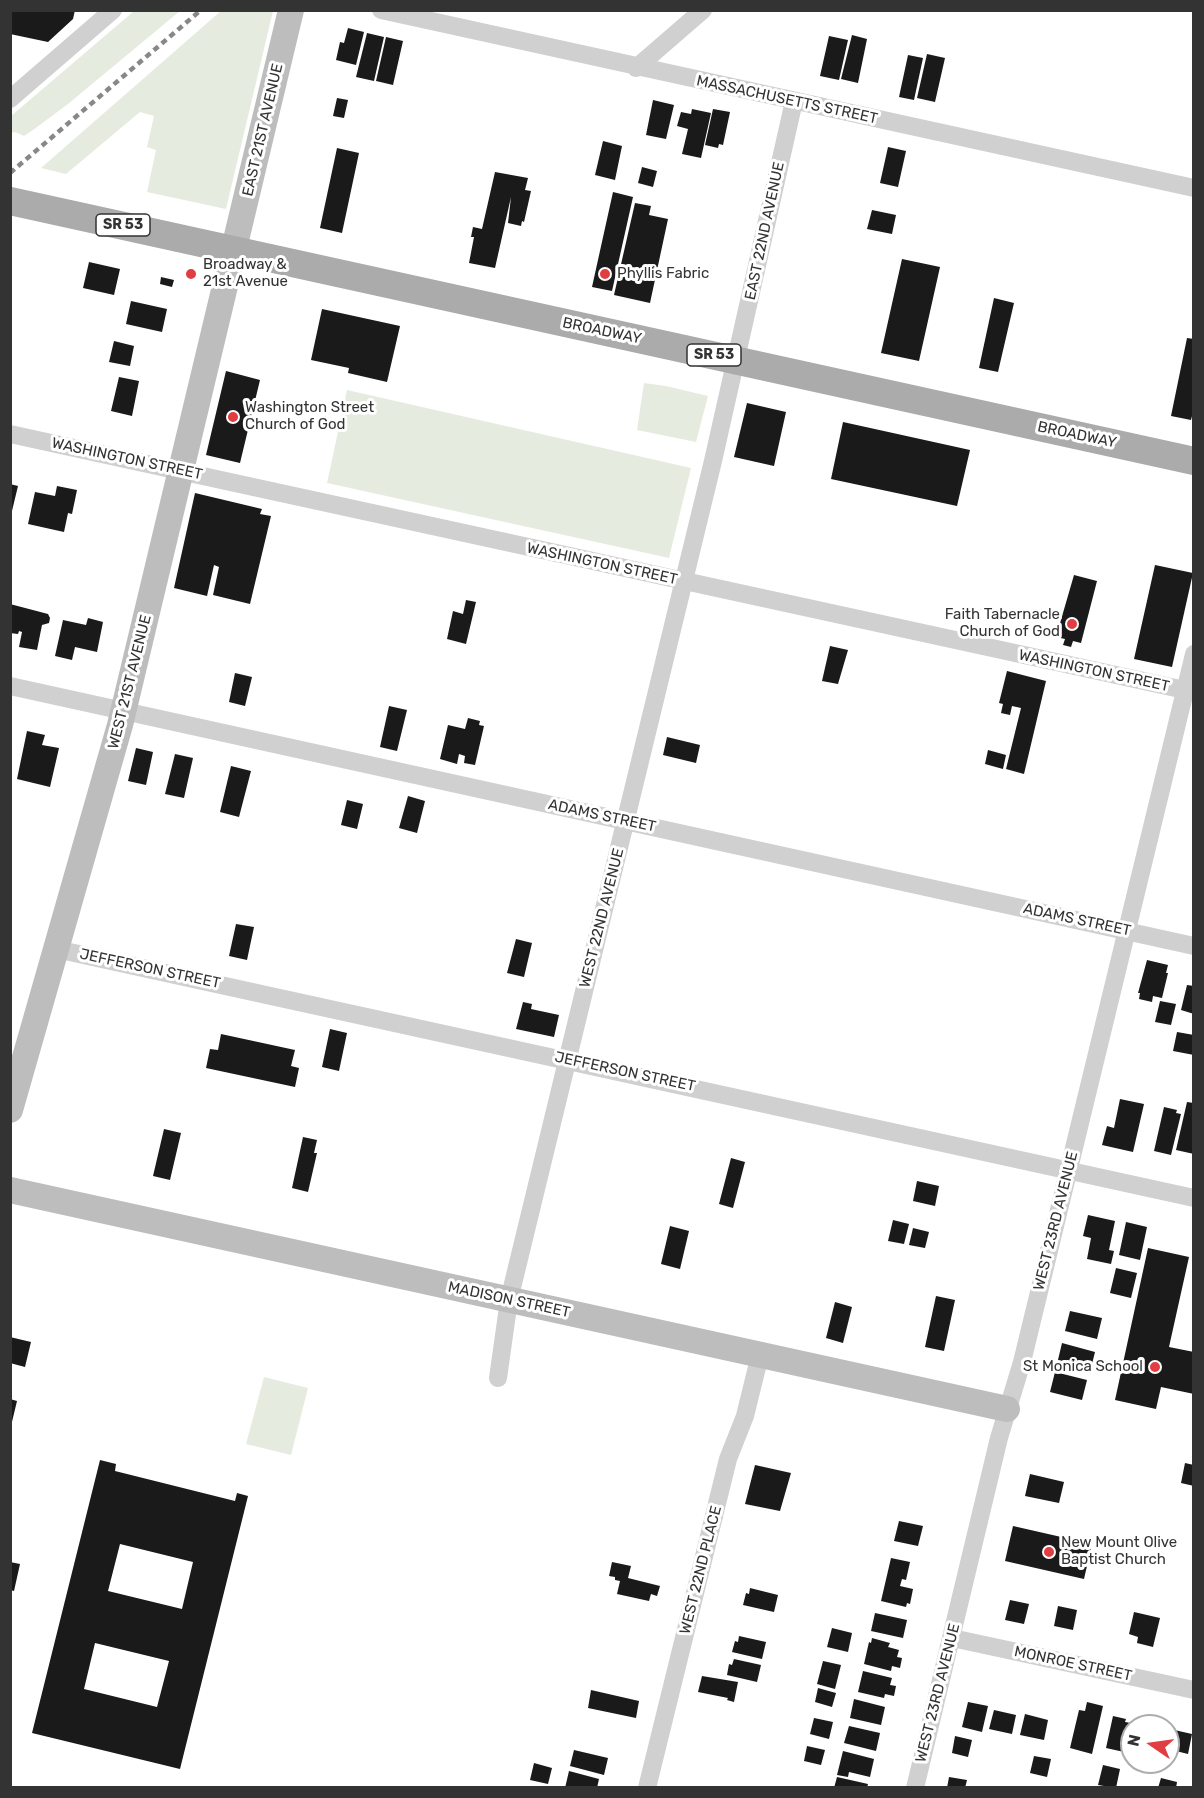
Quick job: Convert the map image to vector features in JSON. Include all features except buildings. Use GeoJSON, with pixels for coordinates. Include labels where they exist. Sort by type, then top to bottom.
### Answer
{"type":"FeatureCollection","features":[{"type":"Feature","properties":{"kind":"main road","name":"BROADWAY"},"geometry":{"type":"LineString","coordinates":[[10,201],[1194,461]]}},
{"type":"Feature","properties":{"kind":"street"},"geometry":{"type":"LineString","coordinates":[[10,99],[113,10]]}},
{"type":"Feature","properties":{"kind":"street","name":"EAST 21ST AVENUE"},"geometry":{"type":"LineString","coordinates":[[235,250],[291,10]]}},
{"type":"Feature","properties":{"kind":"street","name":"MASSACHUSETTS STREET"},"geometry":{"type":"LineString","coordinates":[[381,10],[636,68],[1194,188]]}},
{"type":"Feature","properties":{"kind":"street"},"geometry":{"type":"LineString","coordinates":[[636,68],[703,10]]}},
{"type":"Feature","properties":{"kind":"street","name":"EAST 22ND AVENUE"},"geometry":{"type":"LineString","coordinates":[[737,360],[794,101]]}},
{"type":"Feature","properties":{"kind":"street","name":"WEST 21ST AVENUE"},"geometry":{"type":"LineString","coordinates":[[10,1110],[123,711],[235,250]]}},
{"type":"Feature","properties":{"kind":"street","name":"WEST 22ND AVENUE"},"geometry":{"type":"LineString","coordinates":[[498,1378],[509,1300],[737,360]]}},
{"type":"Feature","properties":{"kind":"street","name":"WASHINGTON STREET"},"geometry":{"type":"LineString","coordinates":[[10,434],[1189,691]]}},
{"type":"Feature","properties":{"kind":"street","name":"WEST 23RD AVENUE"},"geometry":{"type":"LineString","coordinates":[[915,1788],[993,1460],[1022,1362],[1127,932],[1189,691],[1194,654]]}},
{"type":"Feature","properties":{"kind":"street","name":"ADAMS STREET"},"geometry":{"type":"LineString","coordinates":[[10,686],[1194,946]]}},
{"type":"Feature","properties":{"kind":"street","name":"JEFFERSON STREET"},"geometry":{"type":"LineString","coordinates":[[56,949],[1194,1198]]}},
{"type":"Feature","properties":{"kind":"street","name":"MADISON STREET"},"geometry":{"type":"LineString","coordinates":[[10,1190],[1007,1409]]}},
{"type":"Feature","properties":{"kind":"street","name":"WEST 22ND PLACE"},"geometry":{"type":"LineString","coordinates":[[647,1788],[728,1459],[745,1416],[760,1355]]}},
{"type":"Feature","properties":{"kind":"street","name":"MONROE STREET"},"geometry":{"type":"LineString","coordinates":[[952,1638],[1194,1690]]}},
{"type":"Feature","properties":{"kind":"shaded area"},"geometry":{"type":"Polygon","coordinates":[[[222,10],[273,11],[226,209],[147,192],[156,150],[147,147],[154,116],[140,112],[66,174],[41,168],[222,10]]]}},
{"type":"Feature","properties":{"kind":"shaded area"},"geometry":{"type":"Polygon","coordinates":[[[134,11],[180,11],[68,104],[33,130],[24,136],[15,132],[11,133],[11,116],[134,11]]]}},
{"type":"Feature","properties":{"kind":"shaded area"},"geometry":{"type":"Polygon","coordinates":[[[644,383],[708,396],[696,442],[637,430],[644,383]]]}},
{"type":"Feature","properties":{"kind":"shaded area"},"geometry":{"type":"Polygon","coordinates":[[[347,390],[691,468],[669,558],[327,483],[347,390]]]}},
{"type":"Feature","properties":{"kind":"shaded area"},"geometry":{"type":"Polygon","coordinates":[[[264,1377],[308,1388],[291,1455],[246,1444],[264,1377]]]}},
{"type":"Feature","properties":{"kind":"railway"},"geometry":{"type":"LineString","coordinates":[[10,173],[201,10]]}},
{"type":"Feature","properties":{"kind":"place","name":"Broadway & 21st Avenue"},"geometry":{"type":"Point","coordinates":[191,274]}},
{"type":"Feature","properties":{"kind":"place","name":"Phyllis Fabric"},"geometry":{"type":"Point","coordinates":[605,274]}},
{"type":"Feature","properties":{"kind":"place","name":"Washington Street Church of God"},"geometry":{"type":"Point","coordinates":[233,417]}},
{"type":"Feature","properties":{"kind":"place","name":"Faith Tabernacle Church of God"},"geometry":{"type":"Point","coordinates":[1072,624]}},
{"type":"Feature","properties":{"kind":"place","name":"St Monica School"},"geometry":{"type":"Point","coordinates":[1155,1367]}},
{"type":"Feature","properties":{"kind":"place","name":"New Mount Olive Baptist Church"},"geometry":{"type":"Point","coordinates":[1049,1552]}}]}
